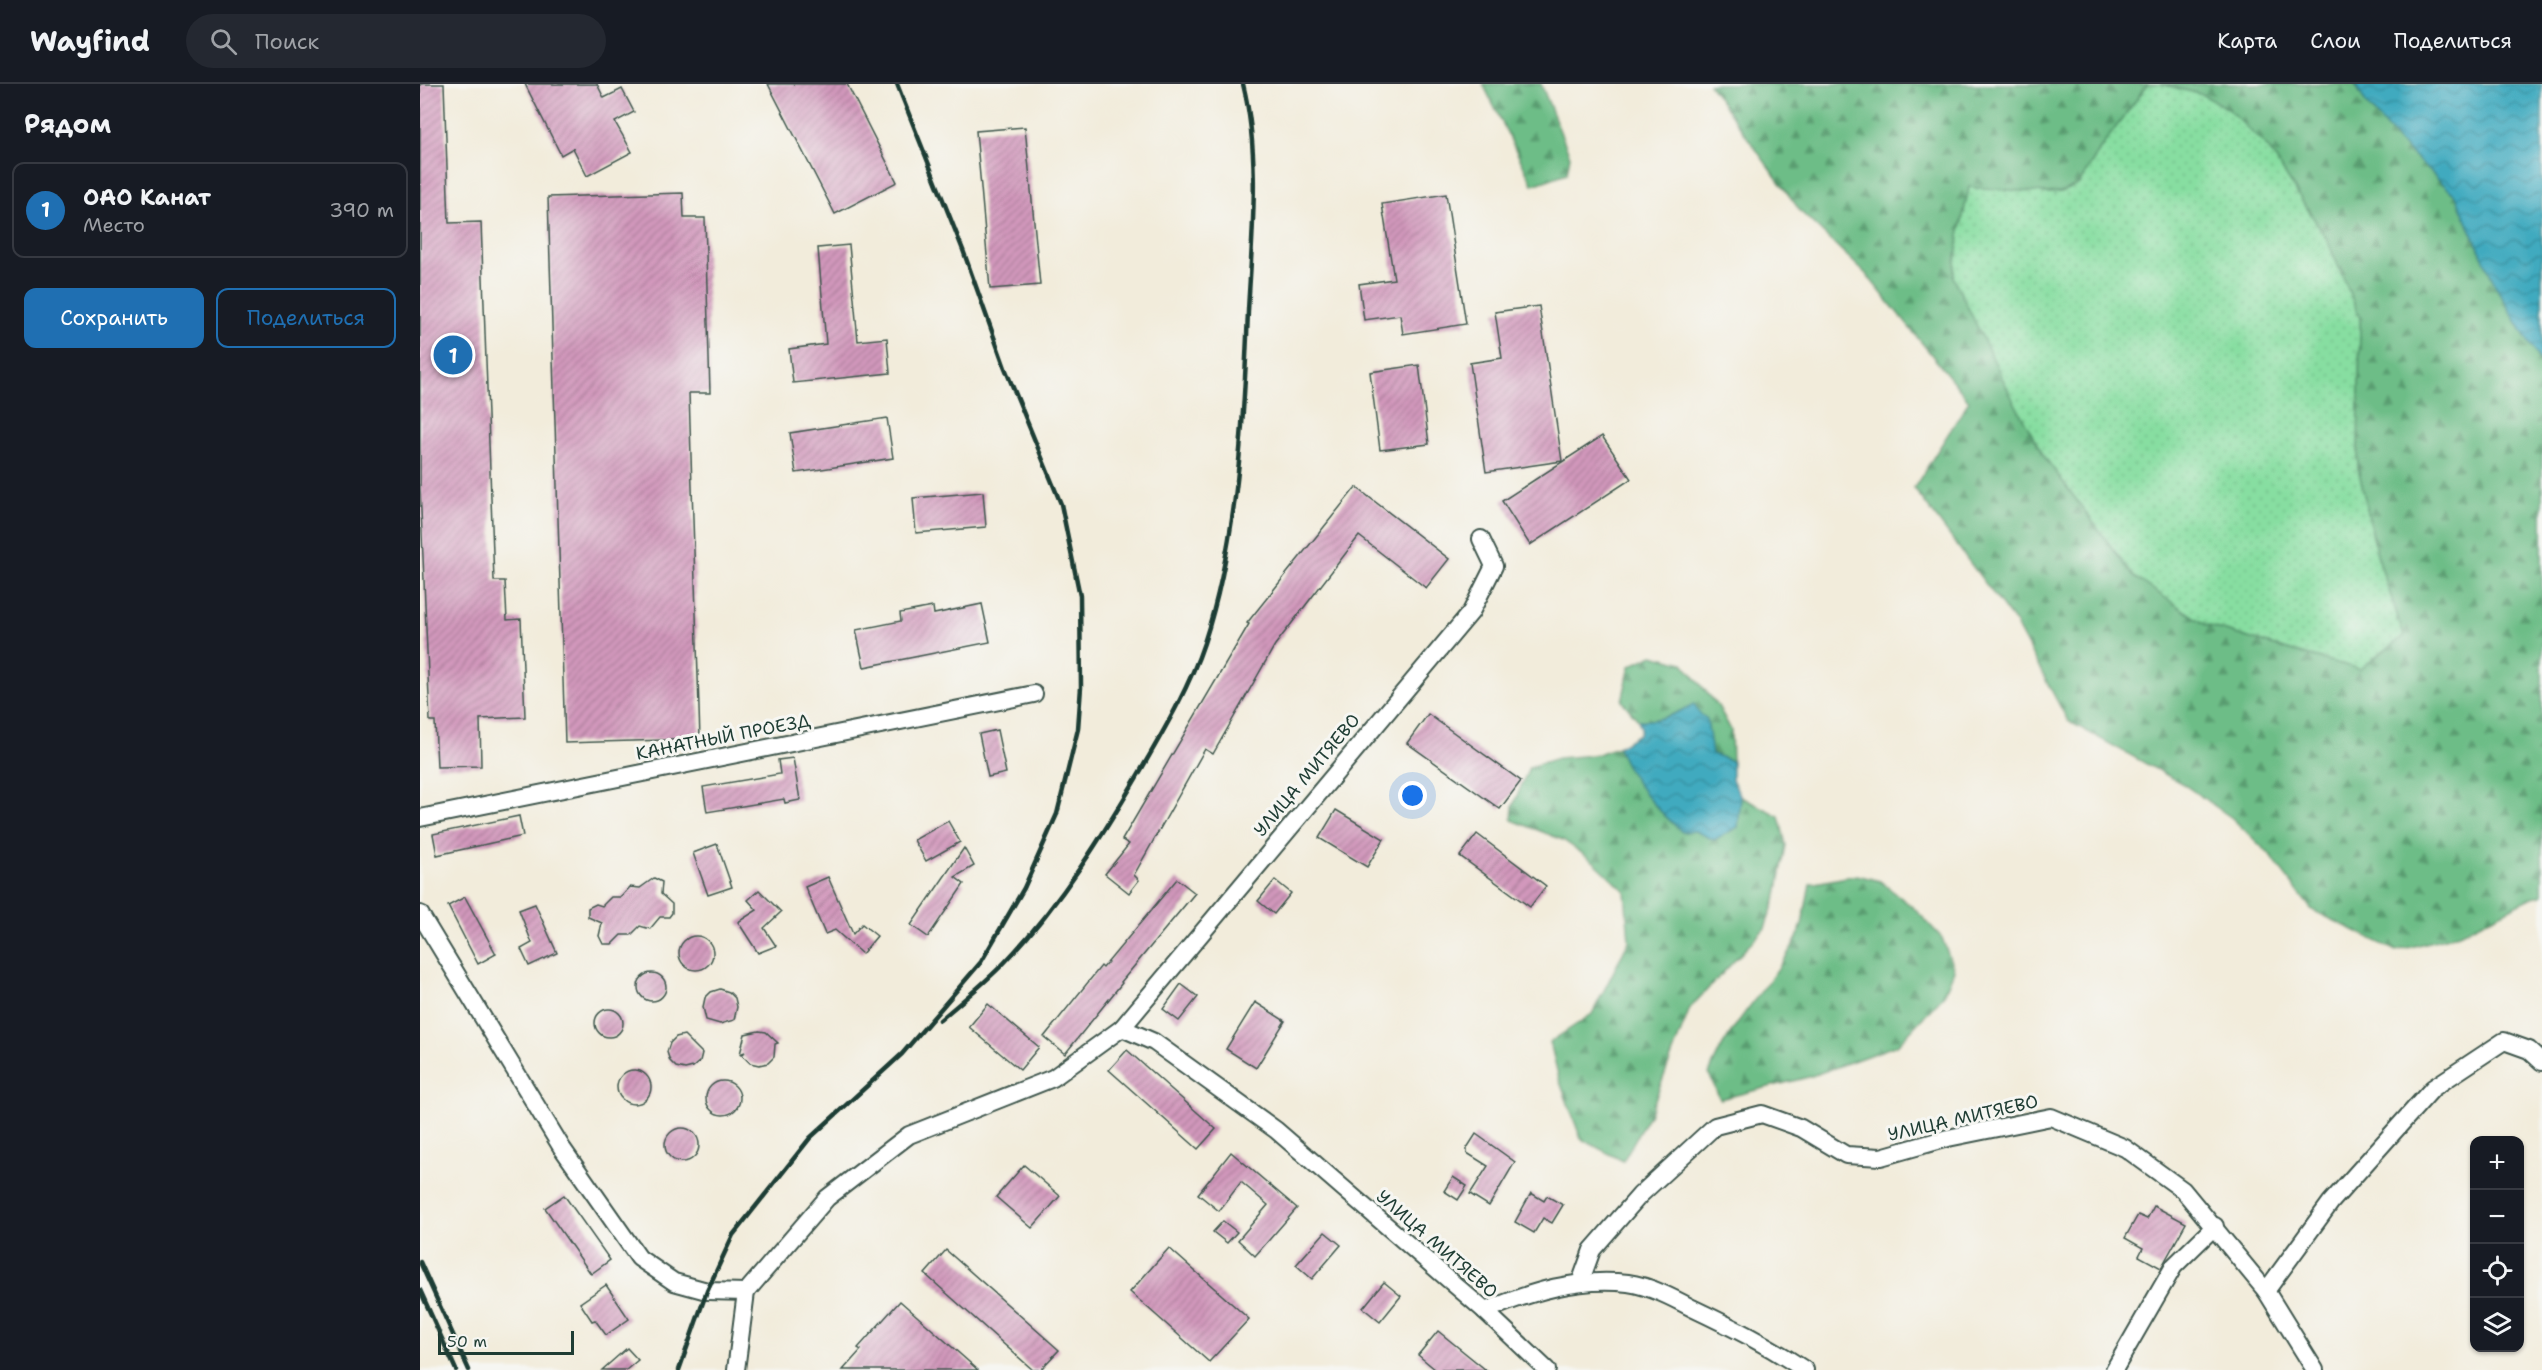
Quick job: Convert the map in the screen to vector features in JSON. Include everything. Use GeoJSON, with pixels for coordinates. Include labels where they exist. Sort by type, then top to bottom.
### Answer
{"type":"FeatureCollection","features":[{"type":"Feature","properties":{"kind":"street","name":"УЛИЦА МИТЯЕВО"},"geometry":{"type":"LineString","coordinates":[[746,1292],[827,1198],[909,1134],[1053,1078],[1122,1028],[1471,612],[1494,566],[1481,538]]}},
{"type":"Feature","properties":{"kind":"street","name":"КАНАТНЫЙ ПРОЕЗД"},"geometry":{"type":"LineString","coordinates":[[420,818],[1034,694]]}},
{"type":"Feature","properties":{"kind":"street"},"geometry":{"type":"LineString","coordinates":[[420,914],[562,1148],[639,1258],[674,1282],[707,1291],[746,1292],[736,1370]]}},
{"type":"Feature","properties":{"kind":"street","name":"УЛИЦА МИТЯЕВО"},"geometry":{"type":"LineString","coordinates":[[1122,1028],[1154,1042],[1276,1130],[1485,1311],[1547,1370]]}},
{"type":"Feature","properties":{"kind":"street"},"geometry":{"type":"LineString","coordinates":[[2266,1291],[2331,1202],[2433,1088],[2504,1041],[2529,1050],[2542,1062]]}},
{"type":"Feature","properties":{"kind":"street","name":"УЛИЦА МИТЯЕВО"},"geometry":{"type":"LineString","coordinates":[[1580,1283],[1592,1250],[1648,1187],[1714,1126],[1762,1114],[1801,1128],[1846,1155],[1881,1157],[1948,1138],[2051,1117],[2125,1148],[2183,1190],[2215,1226],[2266,1291],[2315,1370]]}},
{"type":"Feature","properties":{"kind":"street"},"geometry":{"type":"LineString","coordinates":[[2114,1370],[2174,1266],[2215,1226]]}},
{"type":"Feature","properties":{"kind":"street"},"geometry":{"type":"LineString","coordinates":[[1485,1311],[1526,1294],[1580,1283],[1629,1283],[1666,1295],[1768,1345],[1805,1370]]}},
{"type":"Feature","properties":{"kind":"green space"},"geometry":{"type":"Polygon","coordinates":[[[1483,84],[1541,84],[1570,156],[1567,173],[1533,185],[1483,84]]]}},
{"type":"Feature","properties":{"kind":"green space"},"geometry":{"type":"Polygon","coordinates":[[[1709,84],[2148,84],[2102,146],[2079,184],[2061,192],[2047,193],[1969,187],[1953,277],[2012,398],[2043,455],[2133,576],[2206,625],[2360,669],[2404,636],[2377,554],[2358,467],[2360,318],[2327,239],[2269,149],[2227,108],[2203,95],[2162,84],[2355,84],[2367,105],[2399,142],[2456,196],[2496,287],[2542,365],[2542,895],[2533,897],[2459,934],[2396,951],[2312,910],[2269,854],[2232,818],[2183,784],[2068,721],[2015,623],[1914,488],[1969,401],[1866,274],[1801,212],[1709,84]]]}},
{"type":"Feature","properties":{"kind":"green space"},"geometry":{"type":"Polygon","coordinates":[[[2148,84],[2162,84],[2203,95],[2227,108],[2269,149],[2327,239],[2360,318],[2358,467],[2377,554],[2404,636],[2360,669],[2206,625],[2133,576],[2043,455],[2012,398],[1953,277],[1969,187],[2047,193],[2061,192],[2079,184],[2102,146],[2148,84]]]}},
{"type":"Feature","properties":{"kind":"green space"},"geometry":{"type":"Polygon","coordinates":[[[1653,655],[1683,663],[1718,706],[1731,730],[1732,761],[1712,754],[1709,740],[1694,704],[1653,720],[1638,720],[1622,701],[1630,666],[1653,655]]]}},
{"type":"Feature","properties":{"kind":"green space"},"geometry":{"type":"Polygon","coordinates":[[[1618,747],[1637,783],[1662,813],[1682,832],[1695,831],[1714,840],[1738,827],[1741,797],[1779,816],[1786,845],[1777,895],[1765,928],[1690,1008],[1650,1113],[1623,1161],[1581,1139],[1559,1079],[1550,1042],[1592,1014],[1629,941],[1625,891],[1593,861],[1563,840],[1512,820],[1513,806],[1529,767],[1558,758],[1595,755],[1618,747]]]}},
{"type":"Feature","properties":{"kind":"green space"},"geometry":{"type":"Polygon","coordinates":[[[1857,875],[1880,881],[1915,909],[1942,938],[1954,970],[1944,995],[1897,1045],[1809,1077],[1720,1099],[1709,1074],[1727,1038],[1787,956],[1797,938],[1804,918],[1810,884],[1857,875]]]}},
{"type":"Feature","properties":{"kind":"water"},"geometry":{"type":"Polygon","coordinates":[[[2355,84],[2542,84],[2542,365],[2496,287],[2456,196],[2399,142],[2367,105],[2355,84]]]}},
{"type":"Feature","properties":{"kind":"water"},"geometry":{"type":"Polygon","coordinates":[[[1694,704],[1699,713],[1707,719],[1712,754],[1732,761],[1732,779],[1741,797],[1738,827],[1714,840],[1695,831],[1682,832],[1672,823],[1637,783],[1618,747],[1639,734],[1641,728],[1638,720],[1653,720],[1667,716],[1694,704]]]}},
{"type":"Feature","properties":{"kind":"building"},"geometry":{"type":"Polygon","coordinates":[[[420,84],[444,84],[449,223],[481,222],[494,581],[505,581],[507,620],[521,619],[525,717],[480,719],[481,766],[437,767],[435,721],[430,721],[420,487],[420,84]]]}},
{"type":"Feature","properties":{"kind":"building"},"geometry":{"type":"Polygon","coordinates":[[[525,84],[597,84],[604,98],[622,89],[634,112],[615,122],[632,152],[587,176],[573,148],[561,155],[525,84]]]}},
{"type":"Feature","properties":{"kind":"building"},"geometry":{"type":"Polygon","coordinates":[[[768,84],[847,84],[897,182],[835,214],[768,84]]]}},
{"type":"Feature","properties":{"kind":"building"},"geometry":{"type":"Polygon","coordinates":[[[1025,127],[1040,285],[990,289],[976,131],[1025,127]]]}},
{"type":"Feature","properties":{"kind":"building"},"geometry":{"type":"Polygon","coordinates":[[[683,193],[684,218],[705,218],[710,393],[689,393],[700,739],[565,743],[548,197],[683,193]]]}},
{"type":"Feature","properties":{"kind":"building"},"geometry":{"type":"Polygon","coordinates":[[[1446,194],[1466,324],[1403,334],[1400,315],[1364,320],[1359,284],[1394,279],[1382,204],[1446,194]]]}},
{"type":"Feature","properties":{"kind":"building"},"geometry":{"type":"Polygon","coordinates":[[[849,245],[858,341],[887,338],[890,373],[793,383],[789,349],[826,344],[818,248],[849,245]]]}},
{"type":"Feature","properties":{"kind":"building"},"geometry":{"type":"Polygon","coordinates":[[[1539,306],[1562,461],[1486,472],[1470,363],[1502,358],[1495,312],[1539,306]]]}},
{"type":"Feature","properties":{"kind":"building"},"geometry":{"type":"Polygon","coordinates":[[[1419,365],[1429,444],[1380,450],[1370,372],[1419,365]]]}},
{"type":"Feature","properties":{"kind":"building"},"geometry":{"type":"Polygon","coordinates":[[[887,418],[893,458],[796,473],[790,433],[887,418]]]}},
{"type":"Feature","properties":{"kind":"building"},"geometry":{"type":"Polygon","coordinates":[[[1602,436],[1631,479],[1530,545],[1502,501],[1602,436]]]}},
{"type":"Feature","properties":{"kind":"building"},"geometry":{"type":"Polygon","coordinates":[[[1356,487],[1449,559],[1426,588],[1359,536],[1275,645],[1213,754],[1205,749],[1134,875],[1139,880],[1129,893],[1105,874],[1129,844],[1122,840],[1249,624],[1247,623],[1356,487]]]}},
{"type":"Feature","properties":{"kind":"building"},"geometry":{"type":"Polygon","coordinates":[[[983,492],[986,527],[916,533],[913,498],[983,492]]]}},
{"type":"Feature","properties":{"kind":"building"},"geometry":{"type":"Polygon","coordinates":[[[982,604],[990,642],[864,667],[856,630],[901,621],[900,613],[933,607],[934,614],[982,604]]]}},
{"type":"Feature","properties":{"kind":"building"},"geometry":{"type":"Polygon","coordinates":[[[1428,714],[1521,781],[1500,809],[1407,743],[1428,714]]]}},
{"type":"Feature","properties":{"kind":"building"},"geometry":{"type":"Polygon","coordinates":[[[997,730],[1006,773],[988,777],[979,734],[997,730]]]}},
{"type":"Feature","properties":{"kind":"building"},"geometry":{"type":"Polygon","coordinates":[[[793,758],[800,800],[785,803],[784,799],[707,812],[703,787],[780,774],[778,760],[793,758]]]}},
{"type":"Feature","properties":{"kind":"building"},"geometry":{"type":"Polygon","coordinates":[[[1336,810],[1384,839],[1367,867],[1319,838],[1336,810]]]}},
{"type":"Feature","properties":{"kind":"building"},"geometry":{"type":"Polygon","coordinates":[[[519,816],[523,836],[437,855],[433,834],[519,816]]]}},
{"type":"Feature","properties":{"kind":"building"},"geometry":{"type":"Polygon","coordinates":[[[948,821],[960,842],[926,861],[914,840],[948,821]]]}},
{"type":"Feature","properties":{"kind":"building"},"geometry":{"type":"Polygon","coordinates":[[[1477,834],[1546,886],[1530,907],[1460,856],[1477,834]]]}},
{"type":"Feature","properties":{"kind":"building"},"geometry":{"type":"Polygon","coordinates":[[[717,844],[732,887],[708,895],[693,853],[717,844]]]}},
{"type":"Feature","properties":{"kind":"building"},"geometry":{"type":"Polygon","coordinates":[[[964,848],[974,866],[955,877],[964,884],[928,937],[911,925],[964,848]]]}},
{"type":"Feature","properties":{"kind":"building"},"geometry":{"type":"Polygon","coordinates":[[[828,877],[853,934],[862,924],[877,936],[862,954],[835,930],[825,934],[805,887],[828,877]]]}},
{"type":"Feature","properties":{"kind":"building"},"geometry":{"type":"Polygon","coordinates":[[[654,878],[662,882],[661,894],[672,904],[672,913],[669,917],[660,917],[650,929],[640,926],[631,935],[621,935],[612,944],[603,944],[599,936],[602,923],[588,917],[588,908],[596,904],[602,906],[611,897],[621,897],[630,887],[640,888],[654,878]]]}},
{"type":"Feature","properties":{"kind":"building"},"geometry":{"type":"Polygon","coordinates":[[[1177,879],[1195,893],[1065,1054],[1044,1037],[1101,966],[1103,968],[1177,879]]]}},
{"type":"Feature","properties":{"kind":"building"},"geometry":{"type":"Polygon","coordinates":[[[1275,880],[1291,893],[1274,914],[1258,901],[1275,880]]]}},
{"type":"Feature","properties":{"kind":"building"},"geometry":{"type":"Polygon","coordinates":[[[759,890],[781,912],[764,928],[776,946],[758,953],[738,922],[757,910],[748,900],[759,890]]]}},
{"type":"Feature","properties":{"kind":"building"},"geometry":{"type":"Polygon","coordinates":[[[465,897],[496,954],[478,964],[448,906],[465,897]]]}},
{"type":"Feature","properties":{"kind":"building"},"geometry":{"type":"Polygon","coordinates":[[[535,904],[557,953],[529,966],[521,949],[532,943],[519,910],[535,904]]]}},
{"type":"Feature","properties":{"kind":"building"},"geometry":{"type":"Polygon","coordinates":[[[696,936],[708,941],[713,953],[708,965],[696,970],[684,965],[679,953],[684,941],[696,936]]]}},
{"type":"Feature","properties":{"kind":"building"},"geometry":{"type":"Polygon","coordinates":[[[652,973],[662,977],[666,987],[662,997],[652,1001],[642,997],[638,987],[642,977],[652,973]]]}},
{"type":"Feature","properties":{"kind":"building"},"geometry":{"type":"Polygon","coordinates":[[[1181,984],[1198,997],[1179,1021],[1163,1009],[1181,984]]]}},
{"type":"Feature","properties":{"kind":"building"},"geometry":{"type":"Polygon","coordinates":[[[720,989],[729,992],[735,998],[737,1007],[734,1020],[720,1024],[706,1020],[703,1007],[705,998],[711,992],[720,989]]]}},
{"type":"Feature","properties":{"kind":"building"},"geometry":{"type":"Polygon","coordinates":[[[1255,1002],[1285,1021],[1256,1068],[1226,1049],[1255,1002]]]}},
{"type":"Feature","properties":{"kind":"building"},"geometry":{"type":"Polygon","coordinates":[[[988,1004],[1039,1047],[1020,1070],[969,1027],[988,1004]]]}},
{"type":"Feature","properties":{"kind":"building"},"geometry":{"type":"Polygon","coordinates":[[[609,1009],[619,1013],[623,1023],[619,1033],[609,1037],[599,1033],[595,1023],[599,1013],[609,1009]]]}},
{"type":"Feature","properties":{"kind":"building"},"geometry":{"type":"Polygon","coordinates":[[[766,1032],[778,1043],[775,1044],[774,1057],[768,1063],[759,1065],[750,1063],[742,1055],[745,1052],[740,1054],[745,1034],[766,1032]]]}},
{"type":"Feature","properties":{"kind":"building"},"geometry":{"type":"Polygon","coordinates":[[[684,1035],[702,1053],[700,1061],[693,1067],[685,1069],[676,1067],[670,1061],[667,1052],[670,1043],[676,1037],[684,1035]]]}},
{"type":"Feature","properties":{"kind":"building"},"geometry":{"type":"Polygon","coordinates":[[[1127,1050],[1216,1129],[1198,1149],[1109,1070],[1127,1050]]]}},
{"type":"Feature","properties":{"kind":"building"},"geometry":{"type":"Polygon","coordinates":[[[634,1070],[646,1075],[651,1087],[646,1099],[634,1104],[622,1099],[617,1087],[622,1075],[634,1070]]]}},
{"type":"Feature","properties":{"kind":"building"},"geometry":{"type":"Polygon","coordinates":[[[723,1081],[735,1086],[740,1098],[735,1110],[723,1115],[711,1110],[706,1098],[711,1086],[723,1081]]]}},
{"type":"Feature","properties":{"kind":"building"},"geometry":{"type":"Polygon","coordinates":[[[682,1128],[694,1133],[699,1145],[694,1157],[682,1162],[670,1157],[665,1145],[670,1133],[682,1128]]]}},
{"type":"Feature","properties":{"kind":"building"},"geometry":{"type":"Polygon","coordinates":[[[1476,1134],[1515,1162],[1489,1206],[1470,1194],[1488,1166],[1467,1153],[1467,1148],[1476,1134]]]}},
{"type":"Feature","properties":{"kind":"building"},"geometry":{"type":"Polygon","coordinates":[[[1231,1152],[1297,1208],[1255,1256],[1238,1240],[1268,1205],[1241,1182],[1219,1211],[1198,1194],[1231,1152]]]}},
{"type":"Feature","properties":{"kind":"building"},"geometry":{"type":"Polygon","coordinates":[[[1024,1165],[1060,1196],[1032,1228],[996,1197],[1024,1165]]]}},
{"type":"Feature","properties":{"kind":"building"},"geometry":{"type":"Polygon","coordinates":[[[1453,1177],[1467,1186],[1458,1200],[1444,1191],[1453,1177]]]}},
{"type":"Feature","properties":{"kind":"building"},"geometry":{"type":"Polygon","coordinates":[[[1531,1193],[1544,1201],[1547,1196],[1563,1205],[1552,1223],[1543,1218],[1534,1233],[1515,1222],[1531,1193]]]}},
{"type":"Feature","properties":{"kind":"building"},"geometry":{"type":"Polygon","coordinates":[[[564,1195],[610,1260],[591,1274],[545,1208],[564,1195]]]}},
{"type":"Feature","properties":{"kind":"building"},"geometry":{"type":"Polygon","coordinates":[[[2154,1206],[2186,1223],[2161,1268],[2139,1256],[2143,1248],[2125,1238],[2138,1215],[2147,1219],[2154,1206]]]}},
{"type":"Feature","properties":{"kind":"building"},"geometry":{"type":"Polygon","coordinates":[[[1223,1221],[1237,1232],[1227,1243],[1213,1232],[1223,1221]]]}},
{"type":"Feature","properties":{"kind":"building"},"geometry":{"type":"Polygon","coordinates":[[[1325,1232],[1341,1245],[1312,1279],[1296,1265],[1325,1232]]]}},
{"type":"Feature","properties":{"kind":"building"},"geometry":{"type":"Polygon","coordinates":[[[1169,1248],[1249,1319],[1209,1362],[1130,1292],[1169,1248]]]}},
{"type":"Feature","properties":{"kind":"building"},"geometry":{"type":"Polygon","coordinates":[[[946,1250],[1059,1350],[1040,1370],[1033,1370],[925,1274],[946,1250]]]}},
{"type":"Feature","properties":{"kind":"building"},"geometry":{"type":"Polygon","coordinates":[[[1384,1282],[1401,1296],[1380,1322],[1363,1308],[1384,1282]]]}},
{"type":"Feature","properties":{"kind":"building"},"geometry":{"type":"Polygon","coordinates":[[[606,1285],[629,1319],[606,1335],[595,1320],[592,1321],[580,1303],[606,1285]]]}},
{"type":"Feature","properties":{"kind":"building"},"geometry":{"type":"Polygon","coordinates":[[[900,1301],[978,1370],[843,1370],[861,1350],[858,1348],[900,1301]]]}},
{"type":"Feature","properties":{"kind":"building"},"geometry":{"type":"Polygon","coordinates":[[[1438,1331],[1486,1370],[1436,1370],[1418,1355],[1438,1331]]]}},
{"type":"Feature","properties":{"kind":"building"},"geometry":{"type":"Polygon","coordinates":[[[627,1348],[638,1360],[626,1370],[602,1370],[627,1348]]]}},
{"type":"Feature","properties":{"kind":"railway"},"geometry":{"type":"LineString","coordinates":[[679,1370],[707,1291],[733,1235],[810,1138],[902,1054],[981,962],[1024,888],[1057,814],[1078,729],[1081,687],[1080,596],[1061,504],[1005,368],[963,250],[897,84]]}},
{"type":"Feature","properties":{"kind":"railway"},"geometry":{"type":"LineString","coordinates":[[940,1020],[1005,962],[1045,916],[1081,867],[1114,816],[1170,719],[1204,643],[1225,562],[1232,521],[1244,394],[1254,168],[1249,112],[1243,84]]}},
{"type":"Feature","properties":{"kind":"railway"},"geometry":{"type":"LineString","coordinates":[[420,1262],[469,1370]]}},
{"type":"Feature","properties":{"kind":"railway"},"geometry":{"type":"LineString","coordinates":[[420,1290],[456,1370]]}},
{"type":"Feature","properties":{"kind":"place","name":"ОАО Канат"},"geometry":{"type":"Point","coordinates":[453,355]}}]}
